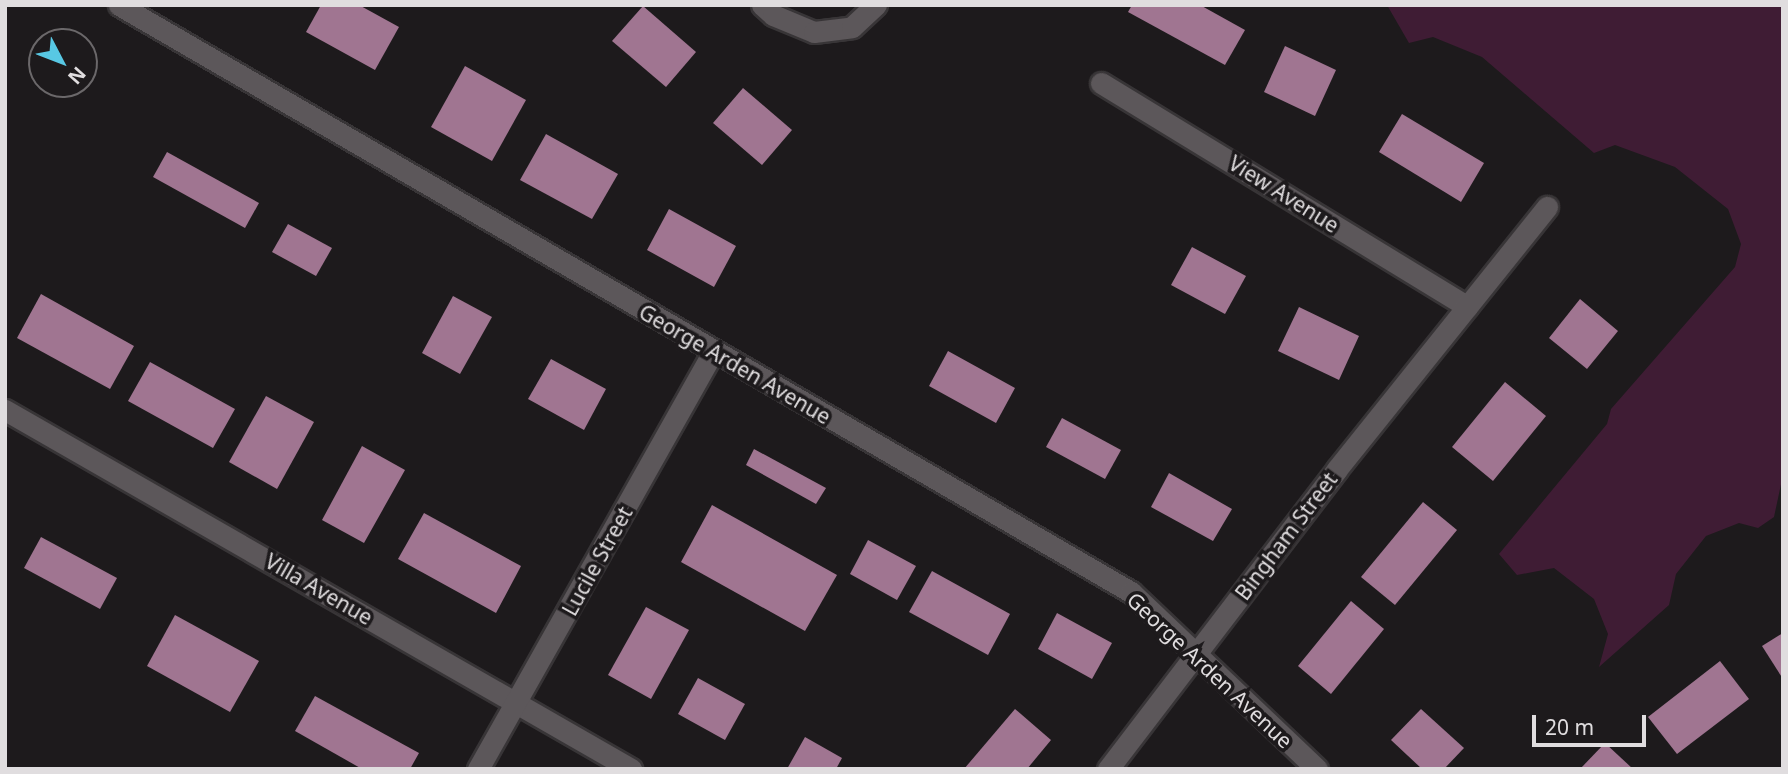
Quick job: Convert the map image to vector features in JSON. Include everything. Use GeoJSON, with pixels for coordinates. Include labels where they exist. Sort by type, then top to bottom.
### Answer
{"type":"FeatureCollection","features":[{"type":"Feature","properties":{"kind":"street","name":"George Arden Avenue"},"geometry":{"type":"LineString","coordinates":[[120,5],[713,352],[1131,592],[1317,769]]}},
{"type":"Feature","properties":{"kind":"street"},"geometry":{"type":"LineString","coordinates":[[762,5],[773,15],[814,32],[852,27],[876,5]]}},
{"type":"Feature","properties":{"kind":"street","name":"View Avenue"},"geometry":{"type":"LineString","coordinates":[[1101,83],[1467,306]]}},
{"type":"Feature","properties":{"kind":"street","name":"Bingham Street"},"geometry":{"type":"LineString","coordinates":[[1108,769],[1467,306],[1547,207]]}},
{"type":"Feature","properties":{"kind":"street","name":"Lucile Street"},"geometry":{"type":"LineString","coordinates":[[478,769],[518,703],[713,352]]}},
{"type":"Feature","properties":{"kind":"street","name":"Villa Avenue"},"geometry":{"type":"LineString","coordinates":[[5,410],[631,769]]}},
{"type":"Feature","properties":{"kind":"shaded area"},"geometry":{"type":"Polygon","coordinates":[[[1387,5],[1783,5],[1783,475],[1774,517],[1758,528],[1739,523],[1706,536],[1676,574],[1669,605],[1599,667],[1608,634],[1594,599],[1554,568],[1517,575],[1499,554],[1607,424],[1611,409],[1735,267],[1741,244],[1728,209],[1675,167],[1615,145],[1594,153],[1482,57],[1433,37],[1409,43],[1387,5]]]}},
{"type":"Feature","properties":{"kind":"building"},"geometry":{"type":"Polygon","coordinates":[[[321,5],[359,5],[399,27],[375,70],[306,32],[321,5]]]}},
{"type":"Feature","properties":{"kind":"building"},"geometry":{"type":"Polygon","coordinates":[[[1132,5],[1200,5],[1245,30],[1225,65],[1128,12],[1132,5]]]}},
{"type":"Feature","properties":{"kind":"building"},"geometry":{"type":"Polygon","coordinates":[[[643,6],[696,52],[666,87],[612,41],[643,6]]]}},
{"type":"Feature","properties":{"kind":"building"},"geometry":{"type":"Polygon","coordinates":[[[1285,46],[1336,70],[1315,116],[1264,92],[1285,46]]]}},
{"type":"Feature","properties":{"kind":"building"},"geometry":{"type":"Polygon","coordinates":[[[465,66],[526,100],[492,161],[431,127],[465,66]]]}},
{"type":"Feature","properties":{"kind":"building"},"geometry":{"type":"Polygon","coordinates":[[[743,88],[792,130],[762,165],[713,123],[743,88]]]}},
{"type":"Feature","properties":{"kind":"building"},"geometry":{"type":"Polygon","coordinates":[[[1402,114],[1484,163],[1461,202],[1379,152],[1402,114]]]}},
{"type":"Feature","properties":{"kind":"building"},"geometry":{"type":"Polygon","coordinates":[[[546,134],[618,174],[592,219],[520,180],[546,134]]]}},
{"type":"Feature","properties":{"kind":"building"},"geometry":{"type":"Polygon","coordinates":[[[167,152],[259,203],[245,228],[153,177],[167,152]]]}},
{"type":"Feature","properties":{"kind":"building"},"geometry":{"type":"Polygon","coordinates":[[[669,209],[736,246],[714,287],[647,250],[669,209]]]}},
{"type":"Feature","properties":{"kind":"building"},"geometry":{"type":"Polygon","coordinates":[[[288,224],[332,248],[316,276],[272,252],[288,224]]]}},
{"type":"Feature","properties":{"kind":"building"},"geometry":{"type":"Polygon","coordinates":[[[1192,247],[1246,276],[1225,314],[1171,285],[1192,247]]]}},
{"type":"Feature","properties":{"kind":"building"},"geometry":{"type":"Polygon","coordinates":[[[41,294],[134,346],[110,389],[17,338],[41,294]]]}},
{"type":"Feature","properties":{"kind":"building"},"geometry":{"type":"Polygon","coordinates":[[[453,296],[492,317],[460,374],[422,353],[453,296]]]}},
{"type":"Feature","properties":{"kind":"building"},"geometry":{"type":"Polygon","coordinates":[[[1580,299],[1618,331],[1587,369],[1549,338],[1580,299]]]}},
{"type":"Feature","properties":{"kind":"building"},"geometry":{"type":"Polygon","coordinates":[[[1299,307],[1359,336],[1339,380],[1278,351],[1299,307]]]}},
{"type":"Feature","properties":{"kind":"building"},"geometry":{"type":"Polygon","coordinates":[[[948,351],[1015,388],[996,423],[929,386],[948,351]]]}},
{"type":"Feature","properties":{"kind":"building"},"geometry":{"type":"Polygon","coordinates":[[[551,359],[606,389],[584,430],[528,399],[551,359]]]}},
{"type":"Feature","properties":{"kind":"building"},"geometry":{"type":"Polygon","coordinates":[[[150,362],[235,409],[213,448],[128,401],[150,362]]]}},
{"type":"Feature","properties":{"kind":"building"},"geometry":{"type":"Polygon","coordinates":[[[1505,382],[1546,416],[1493,481],[1452,447],[1505,382]]]}},
{"type":"Feature","properties":{"kind":"building"},"geometry":{"type":"Polygon","coordinates":[[[266,396],[314,422],[277,489],[229,462],[266,396]]]}},
{"type":"Feature","properties":{"kind":"building"},"geometry":{"type":"Polygon","coordinates":[[[1062,418],[1121,450],[1105,479],[1046,447],[1062,418]]]}},
{"type":"Feature","properties":{"kind":"building"},"geometry":{"type":"Polygon","coordinates":[[[362,446],[405,470],[364,543],[322,520],[362,446]]]}},
{"type":"Feature","properties":{"kind":"building"},"geometry":{"type":"Polygon","coordinates":[[[754,449],[826,488],[816,504],[746,465],[754,449]]]}},
{"type":"Feature","properties":{"kind":"building"},"geometry":{"type":"Polygon","coordinates":[[[1169,473],[1232,509],[1213,541],[1151,507],[1169,473]]]}},
{"type":"Feature","properties":{"kind":"building"},"geometry":{"type":"Polygon","coordinates":[[[1423,502],[1457,530],[1395,605],[1361,577],[1423,502]]]}},
{"type":"Feature","properties":{"kind":"building"},"geometry":{"type":"Polygon","coordinates":[[[712,505],[837,575],[805,631],[681,562],[712,505]]]}},
{"type":"Feature","properties":{"kind":"building"},"geometry":{"type":"Polygon","coordinates":[[[424,513],[521,566],[496,613],[398,559],[424,513]]]}},
{"type":"Feature","properties":{"kind":"building"},"geometry":{"type":"Polygon","coordinates":[[[41,537],[117,578],[100,609],[24,568],[41,537]]]}},
{"type":"Feature","properties":{"kind":"building"},"geometry":{"type":"Polygon","coordinates":[[[868,540],[916,566],[897,600],[850,574],[868,540]]]}},
{"type":"Feature","properties":{"kind":"building"},"geometry":{"type":"Polygon","coordinates":[[[932,571],[1010,614],[988,655],[909,612],[932,571]]]}},
{"type":"Feature","properties":{"kind":"building"},"geometry":{"type":"Polygon","coordinates":[[[1351,601],[1384,629],[1331,694],[1298,666],[1351,601]]]}},
{"type":"Feature","properties":{"kind":"building"},"geometry":{"type":"Polygon","coordinates":[[[646,607],[689,630],[651,699],[608,675],[646,607]]]}},
{"type":"Feature","properties":{"kind":"building"},"geometry":{"type":"Polygon","coordinates":[[[1057,613],[1112,643],[1092,679],[1038,649],[1057,613]]]}},
{"type":"Feature","properties":{"kind":"building"},"geometry":{"type":"Polygon","coordinates":[[[175,615],[259,661],[230,712],[147,666],[175,615]]]}},
{"type":"Feature","properties":{"kind":"building"},"geometry":{"type":"Polygon","coordinates":[[[1783,633],[1783,679],[1762,646],[1783,633]]]}},
{"type":"Feature","properties":{"kind":"building"},"geometry":{"type":"Polygon","coordinates":[[[1720,661],[1749,699],[1677,754],[1648,717],[1720,661]]]}},
{"type":"Feature","properties":{"kind":"building"},"geometry":{"type":"Polygon","coordinates":[[[698,678],[745,704],[725,740],[678,714],[698,678]]]}},
{"type":"Feature","properties":{"kind":"building"},"geometry":{"type":"Polygon","coordinates":[[[315,696],[419,753],[410,769],[362,769],[295,731],[315,696]]]}},
{"type":"Feature","properties":{"kind":"building"},"geometry":{"type":"Polygon","coordinates":[[[1015,709],[1051,740],[1027,769],[964,769],[1015,709]]]}},
{"type":"Feature","properties":{"kind":"building"},"geometry":{"type":"Polygon","coordinates":[[[1421,709],[1464,748],[1444,769],[1422,769],[1391,740],[1421,709]]]}},
{"type":"Feature","properties":{"kind":"building"},"geometry":{"type":"Polygon","coordinates":[[[805,737],[842,758],[836,769],[787,769],[805,737]]]}},
{"type":"Feature","properties":{"kind":"building"},"geometry":{"type":"Polygon","coordinates":[[[1605,743],[1633,769],[1580,769],[1605,743]]]}}]}
